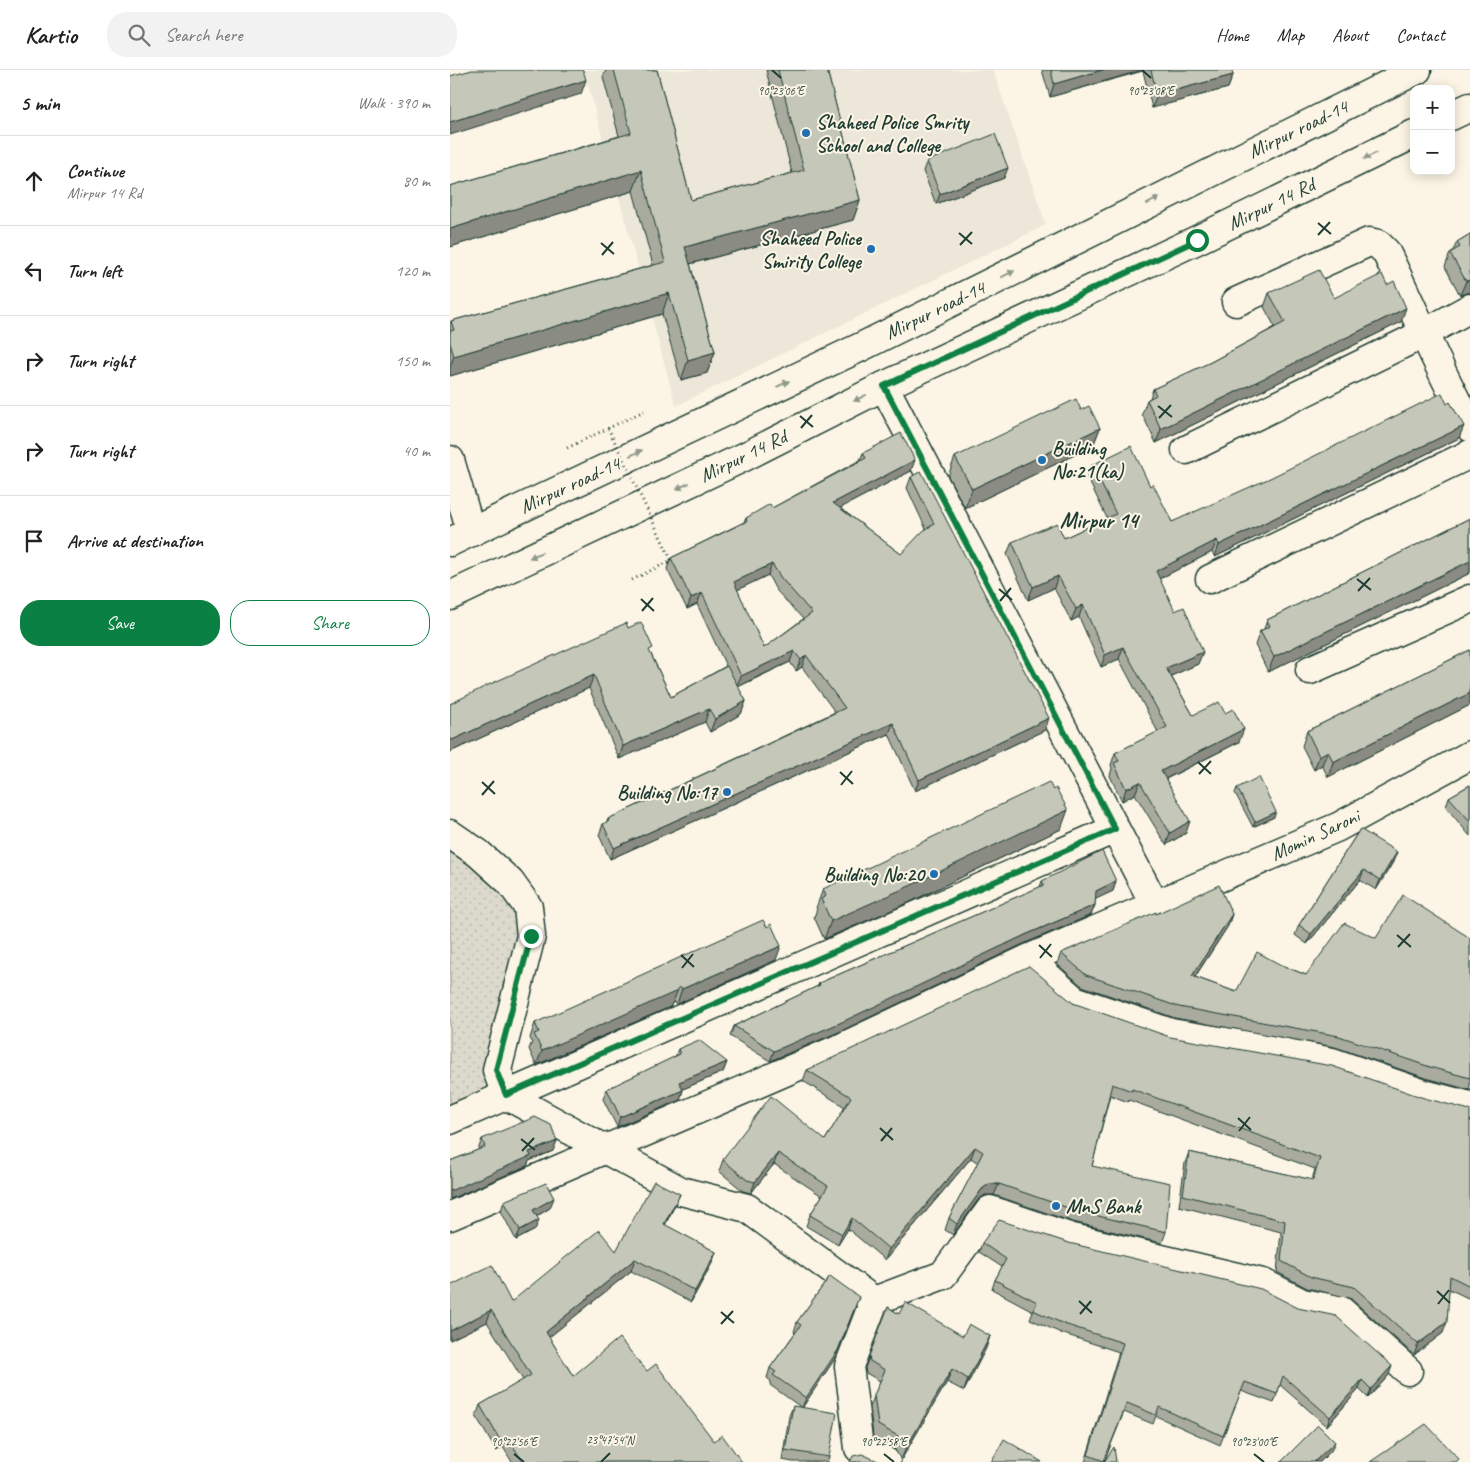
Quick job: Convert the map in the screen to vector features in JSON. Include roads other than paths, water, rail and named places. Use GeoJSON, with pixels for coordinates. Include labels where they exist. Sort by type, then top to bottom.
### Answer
{"type":"FeatureCollection","features":[{"type":"Feature","properties":{"kind":"street","name":"Mirpur road-14"},"geometry":{"type":"LineString","coordinates":[[460,537],[861,347],[1417,70]]}},
{"type":"Feature","properties":{"kind":"street"},"geometry":{"type":"LineString","coordinates":[[1455,114],[1470,107]]}},
{"type":"Feature","properties":{"kind":"street","name":"Mirpur 14 Rd"},"geometry":{"type":"LineString","coordinates":[[450,596],[744,457],[884,386],[1197,240],[1410,136]]}},
{"type":"Feature","properties":{"kind":"street"},"geometry":{"type":"LineString","coordinates":[[1236,302],[1369,242],[1378,244],[1386,252],[1451,391],[1470,427]]}},
{"type":"Feature","properties":{"kind":"street"},"geometry":{"type":"LineString","coordinates":[[1186,450],[1425,333],[1470,308]]}},
{"type":"Feature","properties":{"kind":"street"},"geometry":{"type":"LineString","coordinates":[[884,386],[1155,904]]}},
{"type":"Feature","properties":{"kind":"street"},"geometry":{"type":"LineString","coordinates":[[1210,579],[1470,454]]}},
{"type":"Feature","properties":{"kind":"street"},"geometry":{"type":"LineString","coordinates":[[450,460],[460,537]]}},
{"type":"Feature","properties":{"kind":"street"},"geometry":{"type":"LineString","coordinates":[[1310,670],[1470,598]]}},
{"type":"Feature","properties":{"kind":"street","name":"Momin Saroni"},"geometry":{"type":"LineString","coordinates":[[450,1216],[609,1150],[845,1046],[1028,959],[1338,827],[1470,755]]}},
{"type":"Feature","properties":{"kind":"street"},"geometry":{"type":"LineString","coordinates":[[450,1120],[1115,829]]}},
{"type":"Feature","properties":{"kind":"street"},"geometry":{"type":"LineString","coordinates":[[450,834],[478,853],[510,882],[528,907],[531,936],[496,1070],[506,1095],[682,1191],[747,1208],[874,1301]]}},
{"type":"Feature","properties":{"kind":"street"},"geometry":{"type":"LineString","coordinates":[[1028,959],[1074,1000],[1171,1033],[1332,1062],[1424,1094],[1470,1106]]}},
{"type":"Feature","properties":{"kind":"street"},"geometry":{"type":"LineString","coordinates":[[886,1462],[859,1448],[849,1366],[874,1301],[942,1275],[990,1210],[1069,1237],[1263,1283],[1302,1303],[1340,1310],[1408,1371]]}},
{"type":"Feature","properties":{"kind":"place","name":"Shaheed Police Smrity School and College"},"geometry":{"type":"Point","coordinates":[806,133]}},
{"type":"Feature","properties":{"kind":"place","name":"Shaheed Police Smirity College"},"geometry":{"type":"Point","coordinates":[871,249]}},
{"type":"Feature","properties":{"kind":"place","name":"Building No:21(ka)"},"geometry":{"type":"Point","coordinates":[1042,460]}},
{"type":"Feature","properties":{"kind":"place","name":"Building No:17"},"geometry":{"type":"Point","coordinates":[727,792]}},
{"type":"Feature","properties":{"kind":"place","name":"Building No:20"},"geometry":{"type":"Point","coordinates":[934,874]}},
{"type":"Feature","properties":{"kind":"place","name":"MnS Bank"},"geometry":{"type":"Point","coordinates":[1056,1206]}},
{"type":"Feature","properties":{"kind":"district","name":"Mirpur 14"},"geometry":{"type":"Point","coordinates":[1099,521]}}]}
